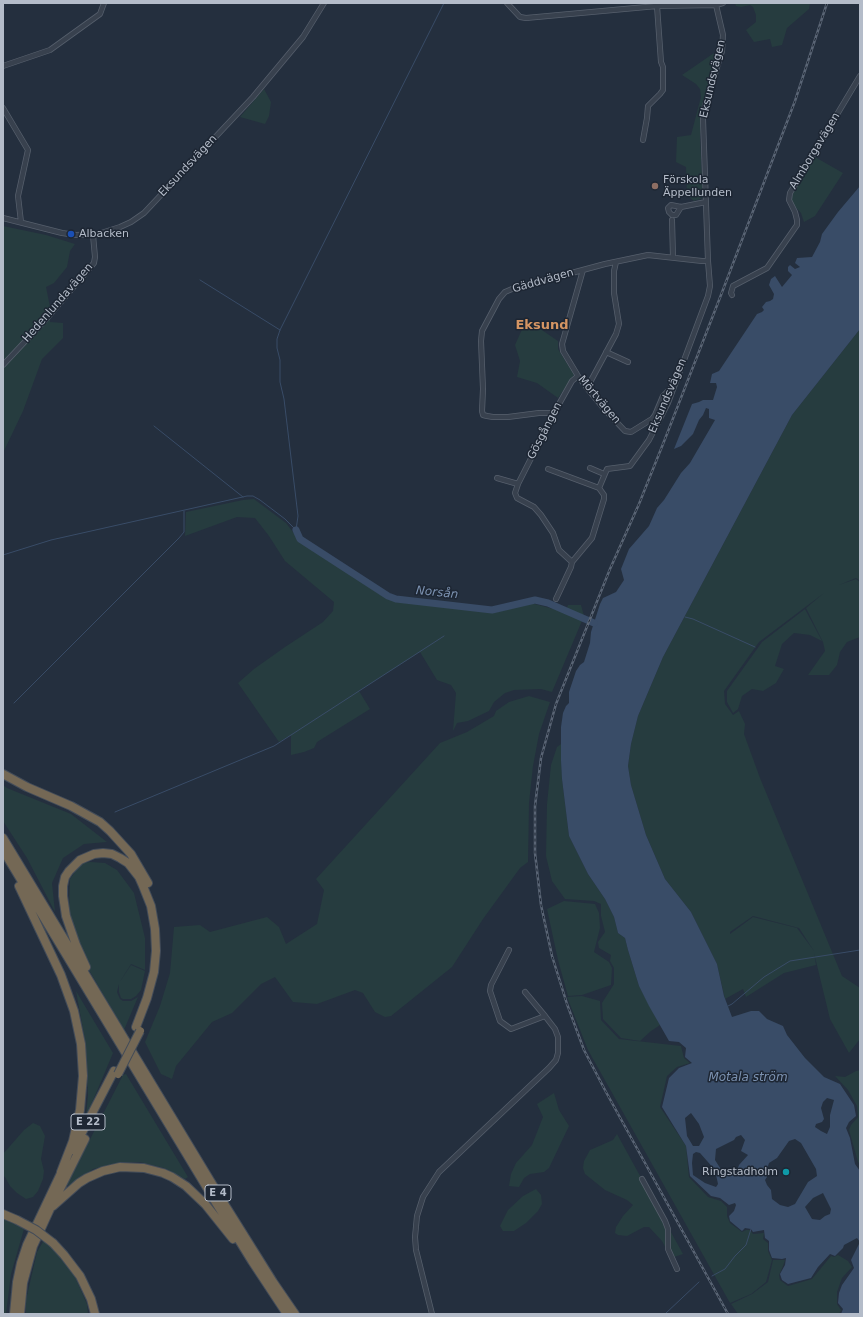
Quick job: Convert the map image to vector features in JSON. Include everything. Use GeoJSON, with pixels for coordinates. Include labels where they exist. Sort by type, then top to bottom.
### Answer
{"type":"FeatureCollection","features":[{"type":"Feature","properties":{"kind":"highway"},"geometry":{"type":"LineString","coordinates":[[3,774],[27,787],[71,806],[100,822],[125,847],[150,886],[157,908],[161,931],[162,952],[154,995],[138,1029]]}},
{"type":"Feature","properties":{"kind":"highway","name":"E 4"},"geometry":{"type":"LineString","coordinates":[[3,838],[223,1202],[273,1282],[295,1314]]}},
{"type":"Feature","properties":{"kind":"highway","name":"E 4"},"geometry":{"type":"LineString","coordinates":[[3,850],[252,1261],[287,1314]]}},
{"type":"Feature","properties":{"kind":"highway"},"geometry":{"type":"LineString","coordinates":[[3,853],[61,975],[74,1010],[81,1044],[83,1076],[80,1110],[73,1141],[61,1172]]}},
{"type":"Feature","properties":{"kind":"highway"},"geometry":{"type":"LineString","coordinates":[[98,995],[70,928],[66,916],[63,896],[66,877],[74,865],[86,856],[103,853],[112,854],[120,858],[128,863],[134,870],[143,886],[154,917],[156,940],[154,972],[138,1029]]}},
{"type":"Feature","properties":{"kind":"highway","name":"E 22"},"geometry":{"type":"LineString","coordinates":[[14,1314],[17,1282],[27,1245],[61,1172],[116,1073],[138,1029]]}},
{"type":"Feature","properties":{"kind":"highway"},"geometry":{"type":"LineString","coordinates":[[20,1314],[23,1283],[33,1246],[116,1073]]}},
{"type":"Feature","properties":{"kind":"highway"},"geometry":{"type":"LineString","coordinates":[[49,1211],[78,1184],[103,1171],[127,1167],[153,1169],[172,1177],[186,1186],[208,1208],[252,1261]]}},
{"type":"Feature","properties":{"kind":"highway"},"geometry":{"type":"LineString","coordinates":[[3,1214],[36,1230],[64,1254],[80,1276],[91,1299],[95,1314]]}},
{"type":"Feature","properties":{"kind":"street"},"geometry":{"type":"LineString","coordinates":[[3,66],[50,50],[100,14],[104,3]]}},
{"type":"Feature","properties":{"kind":"street","name":"Eksundsvägen"},"geometry":{"type":"LineString","coordinates":[[3,218],[62,233],[94,235],[131,222],[144,212],[253,96],[303,38],[324,3]]}},
{"type":"Feature","properties":{"kind":"street"},"geometry":{"type":"LineString","coordinates":[[507,3],[520,17],[526,18],[657,6],[716,5],[723,3]]}},
{"type":"Feature","properties":{"kind":"street","name":"Eksundsvägen"},"geometry":{"type":"LineString","coordinates":[[604,474],[607,469],[630,466],[649,440],[660,421],[708,296],[710,286],[703,119],[704,109],[720,59],[723,35],[716,5]]}},
{"type":"Feature","properties":{"kind":"street"},"geometry":{"type":"LineString","coordinates":[[643,140],[648,106],[663,90],[663,67],[661,62],[657,6]]}},
{"type":"Feature","properties":{"kind":"street","name":"Almborgavägen"},"geometry":{"type":"LineString","coordinates":[[732,295],[731,293],[733,286],[767,268],[797,225],[797,220],[789,200],[790,193],[860,76]]}},
{"type":"Feature","properties":{"kind":"street"},"geometry":{"type":"LineString","coordinates":[[3,108],[28,150],[18,196],[21,222]]}},
{"type":"Feature","properties":{"kind":"street"},"geometry":{"type":"LineString","coordinates":[[681,207],[706,202]]}},
{"type":"Feature","properties":{"kind":"street"},"geometry":{"type":"LineString","coordinates":[[672,220],[673,257]]}},
{"type":"Feature","properties":{"kind":"street","name":"Hedenlundavägen"},"geometry":{"type":"LineString","coordinates":[[3,365],[47,318],[94,263],[94,235]]}},
{"type":"Feature","properties":{"kind":"street","name":"Gäddvägen"},"geometry":{"type":"LineString","coordinates":[[554,414],[539,412],[508,417],[487,416],[482,412],[482,331],[499,299],[505,292],[583,270],[648,255],[708,261]]}},
{"type":"Feature","properties":{"kind":"street"},"geometry":{"type":"LineString","coordinates":[[587,388],[619,324],[614,294],[614,271],[616,262]]}},
{"type":"Feature","properties":{"kind":"street","name":"Mörtvägen"},"geometry":{"type":"LineString","coordinates":[[583,270],[563,339],[563,350],[578,376],[587,388],[625,431],[631,432],[652,419],[664,396],[670,389],[673,389]]}},
{"type":"Feature","properties":{"kind":"street"},"geometry":{"type":"LineString","coordinates":[[606,352],[628,362]]}},
{"type":"Feature","properties":{"kind":"street","name":"Gösgången"},"geometry":{"type":"LineString","coordinates":[[517,486],[572,381],[578,376]]}},
{"type":"Feature","properties":{"kind":"street"},"geometry":{"type":"LineString","coordinates":[[590,468],[604,474],[599,488]]}},
{"type":"Feature","properties":{"kind":"street"},"geometry":{"type":"LineString","coordinates":[[548,469],[599,488],[604,495],[592,538],[572,562],[556,600]]}},
{"type":"Feature","properties":{"kind":"street"},"geometry":{"type":"LineString","coordinates":[[497,478],[517,486],[515,495],[534,507],[541,515],[553,533],[559,550],[572,562]]}},
{"type":"Feature","properties":{"kind":"street"},"geometry":{"type":"LineString","coordinates":[[509,950],[491,985],[490,991],[500,1021],[511,1029],[545,1016]]}},
{"type":"Feature","properties":{"kind":"street"},"geometry":{"type":"LineString","coordinates":[[432,1314],[416,1250],[416,1216],[422,1197],[438,1172],[556,1060],[558,1053],[558,1037],[555,1029],[525,992]]}},
{"type":"Feature","properties":{"kind":"street"},"geometry":{"type":"LineString","coordinates":[[642,1178],[665,1221],[668,1229],[668,1249],[677,1269]]}},
{"type":"Feature","properties":{"kind":"green space"},"geometry":{"type":"Polygon","coordinates":[[[735,3],[810,3],[809,9],[787,28],[782,45],[772,47],[770,39],[754,42],[746,30],[756,22],[756,15],[753,7],[750,5],[741,7],[736,6],[735,3]]]}},
{"type":"Feature","properties":{"kind":"green space"},"geometry":{"type":"Polygon","coordinates":[[[714,53],[717,55],[702,107],[700,138],[703,198],[694,201],[687,195],[686,167],[676,162],[677,137],[691,135],[701,97],[700,89],[696,84],[682,75],[714,53]]]}},
{"type":"Feature","properties":{"kind":"green space"},"geometry":{"type":"Polygon","coordinates":[[[264,89],[271,102],[269,116],[265,124],[240,117],[264,89]]]}},
{"type":"Feature","properties":{"kind":"green space"},"geometry":{"type":"Polygon","coordinates":[[[815,157],[843,173],[815,216],[804,222],[801,213],[791,202],[793,192],[815,157]]]}},
{"type":"Feature","properties":{"kind":"green space"},"geometry":{"type":"Polygon","coordinates":[[[3,226],[46,235],[75,244],[70,251],[67,267],[54,283],[46,287],[50,307],[50,322],[63,323],[63,338],[42,359],[23,411],[3,453],[3,226]]]}},
{"type":"Feature","properties":{"kind":"green space"},"geometry":{"type":"Polygon","coordinates":[[[533,324],[558,341],[558,349],[574,375],[558,398],[537,383],[517,377],[520,361],[515,345],[524,325],[533,324]]]}},
{"type":"Feature","properties":{"kind":"green space"},"geometry":{"type":"Polygon","coordinates":[[[860,329],[860,581],[856,578],[839,585],[856,579],[860,582],[860,637],[847,642],[840,652],[837,665],[829,675],[808,675],[825,651],[823,642],[806,608],[824,593],[759,642],[724,691],[725,704],[733,715],[739,711],[745,724],[744,734],[760,778],[842,976],[860,988],[860,1039],[849,1053],[830,1019],[814,953],[816,965],[784,973],[746,997],[743,989],[725,999],[717,964],[691,912],[665,879],[646,835],[631,785],[628,766],[631,744],[638,716],[663,657],[792,415],[860,329]],[[753,916],[730,932],[730,934],[753,917],[797,928],[814,951],[799,928],[753,916]]]}},
{"type":"Feature","properties":{"kind":"green space"},"geometry":{"type":"Polygon","coordinates":[[[254,499],[286,523],[299,540],[381,595],[397,602],[491,612],[502,611],[531,603],[565,612],[568,605],[581,605],[584,616],[552,692],[541,689],[514,690],[505,693],[494,702],[489,711],[468,721],[457,723],[453,731],[456,693],[451,685],[437,680],[420,652],[359,691],[370,709],[317,742],[314,748],[291,755],[291,735],[279,742],[238,683],[254,669],[323,622],[333,611],[334,602],[285,561],[255,518],[237,517],[185,536],[186,512],[254,499]]]}},
{"type":"Feature","properties":{"kind":"green space"},"geometry":{"type":"Polygon","coordinates":[[[805,609],[822,641],[810,635],[794,633],[782,644],[775,666],[784,669],[776,683],[763,691],[752,689],[742,696],[738,709],[733,713],[727,702],[727,691],[762,642],[805,609]]]}},
{"type":"Feature","properties":{"kind":"green space"},"geometry":{"type":"Polygon","coordinates":[[[529,696],[550,702],[539,734],[533,766],[529,803],[528,862],[520,868],[483,919],[452,967],[391,1016],[385,1017],[375,1012],[363,993],[355,990],[317,1004],[293,1002],[275,977],[261,984],[232,1013],[212,1022],[176,1066],[172,1079],[161,1074],[145,1042],[160,1006],[170,973],[174,927],[200,925],[210,932],[267,917],[279,927],[286,944],[317,924],[324,890],[316,879],[440,743],[467,732],[494,716],[496,711],[509,702],[529,696]]]}},
{"type":"Feature","properties":{"kind":"green space"},"geometry":{"type":"Polygon","coordinates":[[[561,744],[562,779],[569,836],[588,874],[605,899],[614,917],[618,933],[625,938],[639,986],[660,1025],[640,1041],[621,1038],[603,1019],[602,1003],[614,984],[614,968],[610,961],[611,955],[599,948],[598,942],[605,932],[601,916],[601,904],[594,901],[565,899],[552,881],[546,856],[547,804],[551,765],[557,747],[561,744]]]}},
{"type":"Feature","properties":{"kind":"green space"},"geometry":{"type":"Polygon","coordinates":[[[3,785],[71,814],[107,842],[84,844],[63,858],[52,883],[55,912],[27,858],[3,821],[3,785]]]}},
{"type":"Feature","properties":{"kind":"green space"},"geometry":{"type":"Polygon","coordinates":[[[81,863],[105,863],[117,870],[134,893],[145,938],[145,970],[131,964],[119,983],[131,965],[145,971],[141,990],[131,999],[121,998],[119,984],[117,992],[120,999],[123,1001],[131,1001],[138,997],[124,1030],[89,970],[69,912],[70,879],[81,863]]]}},
{"type":"Feature","properties":{"kind":"green space"},"geometry":{"type":"Polygon","coordinates":[[[564,901],[595,904],[599,913],[600,928],[594,952],[609,962],[612,968],[611,985],[582,995],[568,996],[558,960],[547,909],[564,901]]]}},
{"type":"Feature","properties":{"kind":"green space"},"geometry":{"type":"Polygon","coordinates":[[[76,991],[113,1053],[86,1117],[88,1095],[85,1040],[76,991]]]}},
{"type":"Feature","properties":{"kind":"green space"},"geometry":{"type":"Polygon","coordinates":[[[582,996],[600,1001],[601,1020],[619,1039],[681,1046],[684,1058],[690,1063],[677,1067],[667,1076],[660,1107],[686,1146],[689,1177],[708,1197],[721,1201],[727,1207],[727,1216],[730,1223],[742,1232],[750,1230],[753,1234],[764,1233],[763,1239],[768,1243],[768,1251],[772,1260],[766,1282],[751,1294],[730,1303],[588,1050],[567,997],[582,996]]]}},
{"type":"Feature","properties":{"kind":"green space"},"geometry":{"type":"Polygon","coordinates":[[[860,1070],[860,1164],[858,1162],[849,1130],[851,1125],[858,1117],[857,1106],[848,1090],[835,1076],[845,1077],[860,1070]]]}},
{"type":"Feature","properties":{"kind":"green space"},"geometry":{"type":"Polygon","coordinates":[[[126,1074],[188,1177],[185,1179],[164,1168],[140,1162],[119,1163],[93,1169],[70,1187],[67,1184],[123,1075],[126,1074]]]}},
{"type":"Feature","properties":{"kind":"green space"},"geometry":{"type":"Polygon","coordinates":[[[554,1093],[559,1110],[569,1126],[549,1168],[544,1172],[530,1174],[524,1178],[519,1187],[509,1186],[511,1174],[516,1163],[532,1145],[543,1117],[537,1104],[554,1093]]]}},
{"type":"Feature","properties":{"kind":"green space"},"geometry":{"type":"Polygon","coordinates":[[[33,1123],[40,1126],[45,1136],[41,1159],[44,1171],[43,1179],[38,1191],[33,1197],[26,1199],[10,1186],[3,1176],[3,1154],[24,1130],[33,1123]]]}},
{"type":"Feature","properties":{"kind":"green space"},"geometry":{"type":"Polygon","coordinates":[[[617,1134],[683,1254],[671,1258],[662,1241],[649,1227],[644,1227],[627,1236],[618,1235],[615,1233],[616,1227],[623,1216],[633,1205],[627,1200],[605,1190],[585,1174],[583,1168],[584,1161],[590,1150],[613,1140],[617,1134]]]}},
{"type":"Feature","properties":{"kind":"green space"},"geometry":{"type":"Polygon","coordinates":[[[536,1189],[541,1195],[542,1204],[538,1211],[526,1223],[514,1231],[503,1231],[500,1226],[508,1210],[523,1196],[536,1189]]]}},
{"type":"Feature","properties":{"kind":"green space"},"geometry":{"type":"Polygon","coordinates":[[[3,1218],[24,1229],[11,1274],[6,1314],[3,1314],[3,1218]]]}},
{"type":"Feature","properties":{"kind":"green space"},"geometry":{"type":"Polygon","coordinates":[[[44,1240],[72,1270],[87,1304],[88,1314],[26,1314],[26,1300],[37,1252],[44,1240]]]}},
{"type":"Feature","properties":{"kind":"green space"},"geometry":{"type":"Polygon","coordinates":[[[838,1255],[848,1261],[852,1267],[842,1278],[837,1292],[837,1304],[841,1310],[839,1314],[738,1314],[731,1304],[752,1294],[768,1282],[773,1260],[785,1260],[779,1275],[780,1280],[788,1286],[812,1279],[831,1256],[834,1257],[838,1255]]]}},
{"type":"Feature","properties":{"kind":"water","name":"Motala ström"},"geometry":{"type":"Polygon","coordinates":[[[860,186],[860,329],[792,415],[663,657],[638,716],[631,744],[628,766],[631,785],[646,835],[665,879],[691,912],[717,964],[724,996],[732,1017],[751,1011],[759,1011],[767,1019],[783,1026],[787,1035],[805,1058],[824,1077],[840,1084],[854,1105],[856,1116],[849,1122],[846,1128],[850,1138],[855,1164],[860,1171],[860,1242],[857,1238],[844,1245],[835,1256],[830,1254],[818,1267],[811,1278],[788,1284],[782,1280],[780,1274],[785,1265],[786,1258],[772,1258],[769,1250],[769,1241],[765,1238],[764,1230],[753,1232],[751,1229],[745,1228],[742,1231],[730,1221],[729,1216],[734,1211],[736,1205],[735,1203],[729,1205],[720,1198],[711,1196],[690,1176],[686,1146],[662,1107],[669,1078],[679,1068],[692,1063],[685,1057],[686,1048],[679,1042],[669,1041],[649,1006],[639,986],[625,938],[618,933],[614,917],[605,899],[588,874],[569,836],[562,779],[561,727],[563,713],[569,703],[569,692],[576,671],[584,662],[590,643],[591,632],[603,598],[616,592],[624,580],[621,569],[629,549],[649,526],[657,508],[664,500],[681,473],[690,463],[715,420],[709,418],[709,409],[706,408],[693,434],[681,446],[674,449],[692,404],[703,400],[713,400],[717,387],[716,383],[710,383],[712,374],[719,371],[757,314],[764,310],[762,307],[766,302],[773,299],[774,294],[769,285],[771,279],[775,276],[782,287],[792,275],[788,271],[788,267],[790,265],[795,269],[800,267],[795,263],[797,258],[812,257],[820,242],[822,234],[860,186]],[[827,1098],[823,1102],[821,1108],[824,1119],[822,1122],[816,1124],[815,1127],[827,1134],[830,1127],[830,1115],[834,1100],[827,1098]],[[691,1113],[685,1118],[687,1136],[693,1146],[699,1146],[704,1137],[699,1124],[691,1113]],[[741,1135],[736,1137],[734,1140],[716,1149],[715,1160],[722,1171],[728,1175],[736,1174],[739,1165],[748,1155],[741,1151],[745,1140],[741,1135]],[[795,1139],[789,1141],[777,1158],[769,1163],[767,1177],[765,1180],[771,1190],[772,1199],[780,1205],[788,1207],[795,1204],[808,1182],[817,1176],[816,1169],[801,1143],[795,1139]],[[696,1152],[693,1154],[693,1175],[705,1183],[716,1187],[718,1184],[715,1170],[700,1153],[696,1152]],[[823,1193],[813,1198],[805,1207],[812,1219],[820,1220],[830,1214],[831,1209],[823,1193]]]}},
{"type":"Feature","properties":{"kind":"water"},"geometry":{"type":"Polygon","coordinates":[[[860,1242],[860,1314],[841,1314],[843,1309],[838,1303],[839,1293],[842,1285],[854,1268],[851,1260],[860,1242]]]}},
{"type":"Feature","properties":{"kind":"waterway"},"geometry":{"type":"LineString","coordinates":[[296,530],[298,516],[284,399],[280,382],[280,360],[277,348],[277,339],[280,330],[444,3]]}},
{"type":"Feature","properties":{"kind":"waterway"},"geometry":{"type":"LineString","coordinates":[[200,280],[280,330]]}},
{"type":"Feature","properties":{"kind":"waterway"},"geometry":{"type":"LineString","coordinates":[[154,426],[243,497]]}},
{"type":"Feature","properties":{"kind":"waterway"},"geometry":{"type":"LineString","coordinates":[[3,555],[51,540],[247,496],[253,496],[260,500],[285,519],[295,529]]}},
{"type":"Feature","properties":{"kind":"waterway"},"geometry":{"type":"LineString","coordinates":[[14,703],[179,538],[184,532],[184,511]]}},
{"type":"Feature","properties":{"kind":"waterway","name":"Norsån"},"geometry":{"type":"LineString","coordinates":[[296,530],[300,539],[388,596],[396,599],[492,610],[535,600],[548,603],[594,623]]}},
{"type":"Feature","properties":{"kind":"waterway"},"geometry":{"type":"LineString","coordinates":[[685,617],[693,619],[755,647]]}},
{"type":"Feature","properties":{"kind":"waterway"},"geometry":{"type":"LineString","coordinates":[[115,812],[274,746],[444,636]]}},
{"type":"Feature","properties":{"kind":"waterway"},"geometry":{"type":"LineString","coordinates":[[728,1006],[764,977],[790,961],[860,950]]}},
{"type":"Feature","properties":{"kind":"waterway"},"geometry":{"type":"LineString","coordinates":[[712,1276],[725,1269],[746,1245],[751,1229]]}},
{"type":"Feature","properties":{"kind":"waterway"},"geometry":{"type":"LineString","coordinates":[[665,1314],[699,1282]]}},
{"type":"Feature","properties":{"kind":"railway"},"geometry":{"type":"LineString","coordinates":[[728,1314],[584,1050],[567,1004],[552,956],[541,905],[535,853],[535,806],[541,758],[556,704],[610,569],[639,504],[721,295],[795,101],[827,3]]}},
{"type":"Feature","properties":{"kind":"place","name":"Förskola Äppellunden"},"geometry":{"type":"Point","coordinates":[655,186]}},
{"type":"Feature","properties":{"kind":"place","name":"Albacken"},"geometry":{"type":"Point","coordinates":[71,234]}},
{"type":"Feature","properties":{"kind":"place","name":"Ringstadholm"},"geometry":{"type":"Point","coordinates":[786,1172]}},
{"type":"Feature","properties":{"kind":"district","name":"Eksund"},"geometry":{"type":"Point","coordinates":[542,326]}}]}
